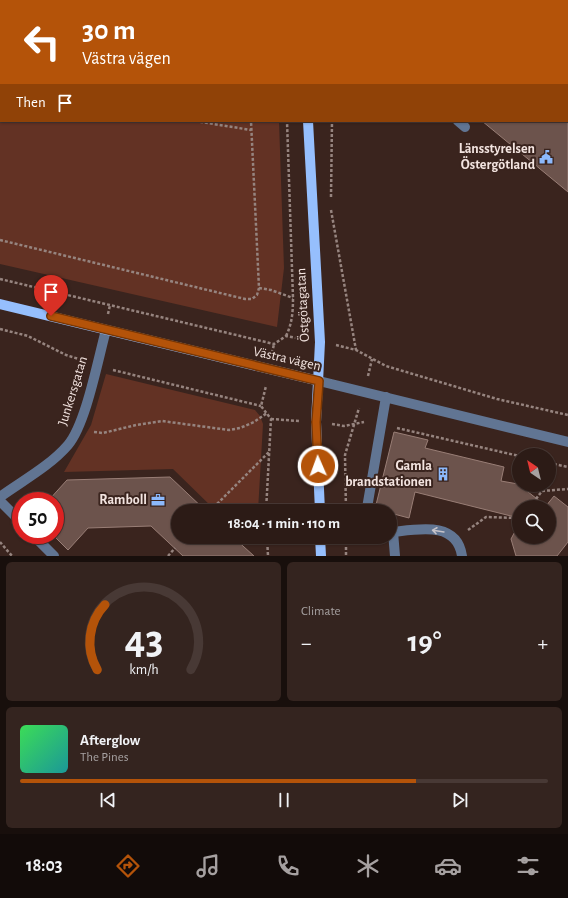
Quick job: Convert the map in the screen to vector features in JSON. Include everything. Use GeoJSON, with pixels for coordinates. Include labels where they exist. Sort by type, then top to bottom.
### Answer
{"type":"FeatureCollection","features":[{"type":"Feature","properties":{"kind":"main road","name":"Östgötagatan"},"geometry":{"type":"LineString","coordinates":[[308,122],[320,342],[316,422],[320,504]]}},
{"type":"Feature","properties":{"kind":"main road","name":"Västra vägen"},"geometry":{"type":"LineString","coordinates":[[0,304],[319,381]]}},
{"type":"Feature","properties":{"kind":"main road"},"geometry":{"type":"LineString","coordinates":[[320,544],[321,556]]}},
{"type":"Feature","properties":{"kind":"street","name":"Junkersgatan"},"geometry":{"type":"LineString","coordinates":[[0,497],[57,456],[69,444],[78,429],[106,330]]}},
{"type":"Feature","properties":{"kind":"street","name":"Västra vägen"},"geometry":{"type":"LineString","coordinates":[[319,381],[568,442]]}},
{"type":"Feature","properties":{"kind":"street"},"geometry":{"type":"LineString","coordinates":[[368,504],[386,397]]}},
{"type":"Feature","properties":{"kind":"street"},"geometry":{"type":"LineString","coordinates":[[0,501],[12,513]]}},
{"type":"Feature","properties":{"kind":"street"},"geometry":{"type":"LineString","coordinates":[[397,531],[435,530],[446,532],[455,538],[461,547],[462,556]]}},
{"type":"Feature","properties":{"kind":"street"},"geometry":{"type":"LineString","coordinates":[[42,544],[54,556]]}},
{"type":"Feature","properties":{"kind":"street"},"geometry":{"type":"LineString","coordinates":[[393,544],[395,556]]}},
{"type":"Feature","properties":{"kind":"path"},"geometry":{"type":"LineString","coordinates":[[201,122],[251,130]]}},
{"type":"Feature","properties":{"kind":"path"},"geometry":{"type":"LineString","coordinates":[[0,240],[245,299],[252,299],[256,295],[259,288],[251,122]]}},
{"type":"Feature","properties":{"kind":"path"},"geometry":{"type":"LineString","coordinates":[[261,406],[274,344],[286,336],[293,314],[287,122]]}},
{"type":"Feature","properties":{"kind":"path"},"geometry":{"type":"LineString","coordinates":[[332,122],[330,205],[356,350]]}},
{"type":"Feature","properties":{"kind":"path"},"geometry":{"type":"LineString","coordinates":[[0,279],[274,344]]}},
{"type":"Feature","properties":{"kind":"path"},"geometry":{"type":"LineString","coordinates":[[259,288],[271,290],[293,298]]}},
{"type":"Feature","properties":{"kind":"path"},"geometry":{"type":"LineString","coordinates":[[0,329],[28,336],[66,355],[122,373],[261,406],[271,419],[266,504]]}},
{"type":"Feature","properties":{"kind":"path"},"geometry":{"type":"LineString","coordinates":[[286,336],[356,350],[386,366],[497,399],[568,415]]}},
{"type":"Feature","properties":{"kind":"path"},"geometry":{"type":"LineString","coordinates":[[346,504],[345,455],[372,359]]}},
{"type":"Feature","properties":{"kind":"path"},"geometry":{"type":"LineString","coordinates":[[78,429],[103,433],[136,425],[162,422],[229,430],[240,428],[254,422],[267,413]]}},
{"type":"Feature","properties":{"kind":"path"},"geometry":{"type":"LineString","coordinates":[[354,424],[365,422],[381,424],[512,454]]}},
{"type":"Feature","properties":{"kind":"path"},"geometry":{"type":"LineString","coordinates":[[217,504],[270,451]]}},
{"type":"Feature","properties":{"kind":"path"},"geometry":{"type":"LineString","coordinates":[[556,464],[568,467]]}},
{"type":"Feature","properties":{"kind":"path"},"geometry":{"type":"LineString","coordinates":[[536,499],[542,491],[568,489]]}},
{"type":"Feature","properties":{"kind":"path"},"geometry":{"type":"LineString","coordinates":[[455,538],[486,517],[512,518]]}},
{"type":"Feature","properties":{"kind":"path"},"geometry":{"type":"LineString","coordinates":[[0,542],[12,556]]}},
{"type":"Feature","properties":{"kind":"path"},"geometry":{"type":"LineString","coordinates":[[267,544],[268,556]]}},
{"type":"Feature","properties":{"kind":"path"},"geometry":{"type":"LineString","coordinates":[[346,544],[346,556]]}},
{"type":"Feature","properties":{"kind":"path"},"geometry":{"type":"LineString","coordinates":[[168,556],[175,548]]}},
{"type":"Feature","properties":{"kind":"shaded area"},"geometry":{"type":"Polygon","coordinates":[[[0,122],[279,122],[284,268],[277,327],[0,264],[0,122]]]}},
{"type":"Feature","properties":{"kind":"shaded area"},"geometry":{"type":"Polygon","coordinates":[[[106,374],[255,410],[260,416],[263,424],[258,504],[209,504],[173,469],[64,472],[91,425],[106,374]]]}},
{"type":"Feature","properties":{"kind":"building","name":"Länsstyrelsen Östergötland"},"geometry":{"type":"Polygon","coordinates":[[[483,122],[568,122],[568,192],[483,122]]]}},
{"type":"Feature","properties":{"kind":"building","name":"Gamla brandstationen"},"geometry":{"type":"Polygon","coordinates":[[[394,432],[428,440],[425,448],[504,467],[501,481],[512,483],[512,492],[528,492],[538,500],[512,500],[512,516],[415,492],[409,518],[397,515],[397,504],[376,504],[394,432]]]}},
{"type":"Feature","properties":{"kind":"building"},"geometry":{"type":"Polygon","coordinates":[[[170,477],[199,504],[171,504],[171,544],[241,544],[254,556],[183,556],[151,526],[88,528],[68,550],[62,544],[64,544],[64,492],[56,492],[67,480],[170,477]]]}},
{"type":"Feature","properties":{"kind":"building","name":"Gamla brandstationen"},"geometry":{"type":"Polygon","coordinates":[[[554,496],[568,507],[568,542],[557,556],[516,556],[512,544],[556,544],[556,500],[551,500],[554,496]]]}},
{"type":"Feature","properties":{"kind":"place","name":"Länsstyrelsen Östergötland"},"geometry":{"type":"Point","coordinates":[546,157]}},
{"type":"Feature","properties":{"kind":"place","name":"Gamla brandstationen"},"geometry":{"type":"Point","coordinates":[443,474]}},
{"type":"Feature","properties":{"kind":"place","name":"Ramboll"},"geometry":{"type":"Point","coordinates":[158,500]}},
{"type":"Feature","properties":{"kind":"route"},"geometry":{"type":"LineString","coordinates":[[51,316],[319,381],[316,422],[318,466]]}}]}
